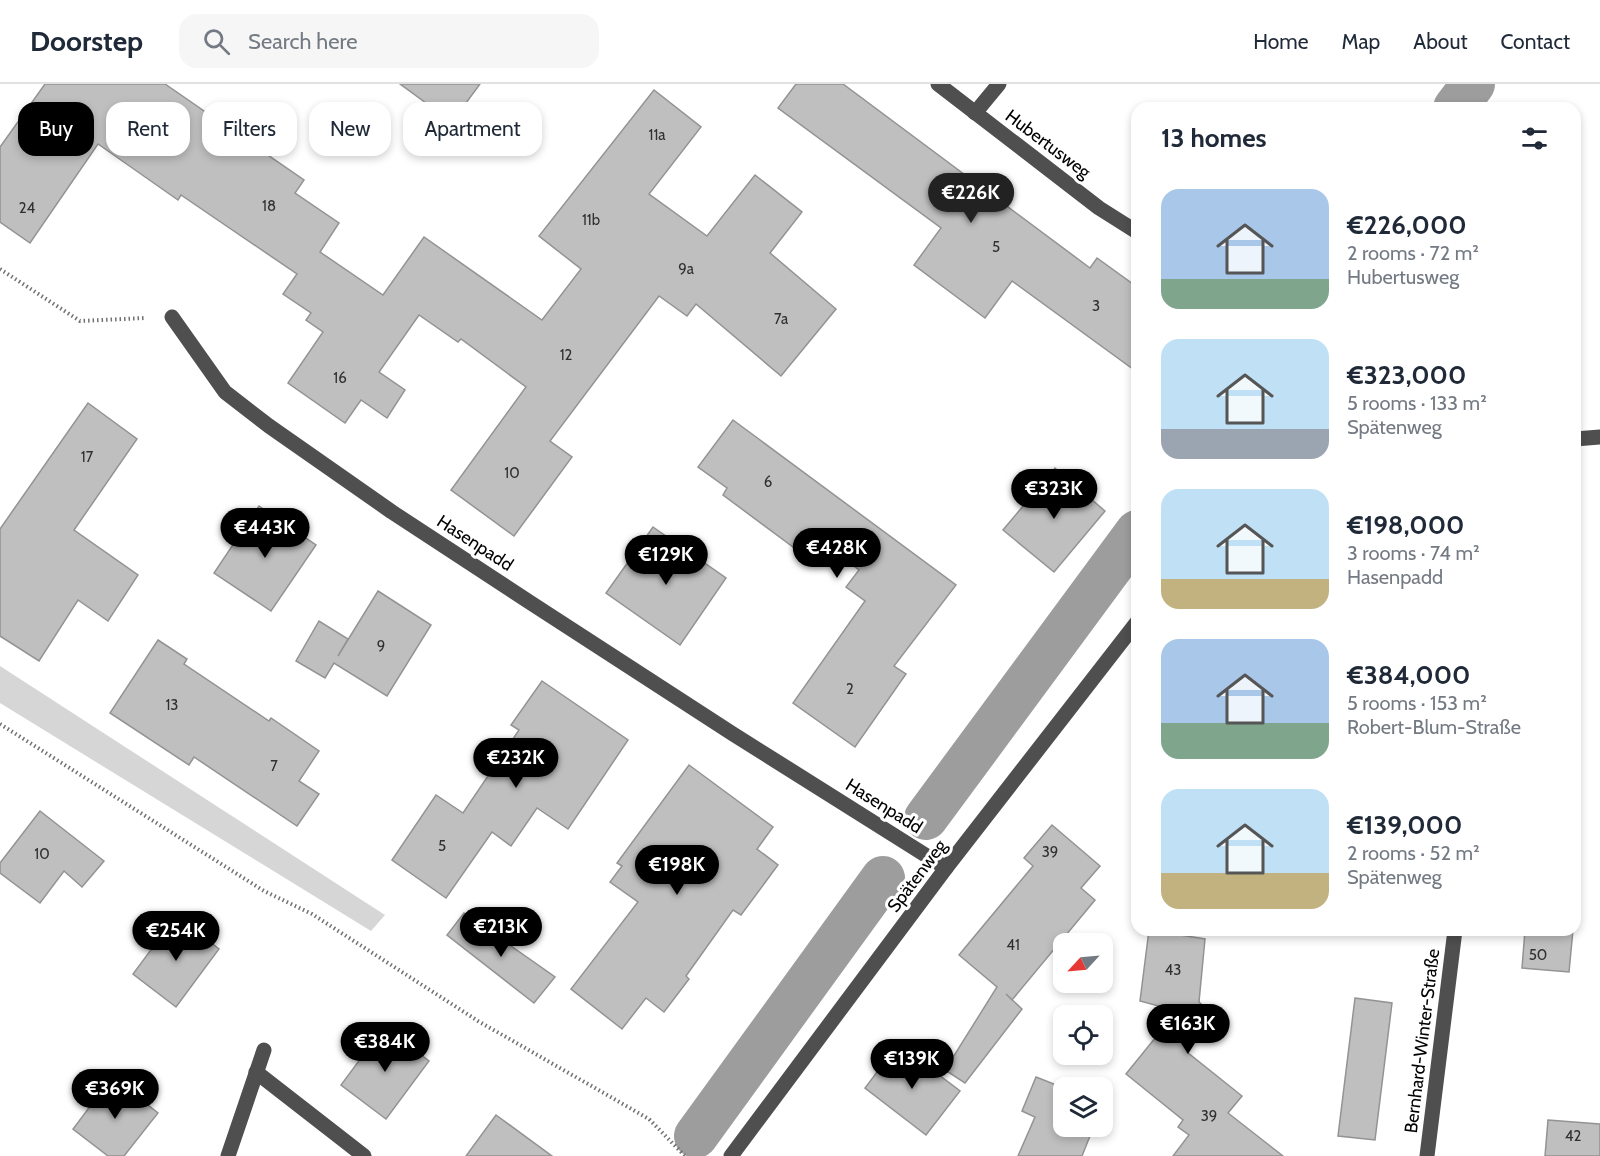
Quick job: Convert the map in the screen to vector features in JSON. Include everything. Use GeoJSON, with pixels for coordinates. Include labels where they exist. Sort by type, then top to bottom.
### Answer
{"type":"FeatureCollection","features":[{"type":"Feature","properties":{"kind":"street","name":"Hubertusweg"},"geometry":{"type":"LineString","coordinates":[[938,84],[1098,208],[1131,228]]}},
{"type":"Feature","properties":{"kind":"street"},"geometry":{"type":"LineString","coordinates":[[975,113],[999,84]]}},
{"type":"Feature","properties":{"kind":"street","name":"Hasenpadd"},"geometry":{"type":"LineString","coordinates":[[172,317],[225,392],[268,426],[392,512],[643,676],[946,868]]}},
{"type":"Feature","properties":{"kind":"street"},"geometry":{"type":"LineString","coordinates":[[1581,439],[1600,437]]}},
{"type":"Feature","properties":{"kind":"street","name":"Spätenweg"},"geometry":{"type":"LineString","coordinates":[[731,1156],[946,868],[1131,629]]}},
{"type":"Feature","properties":{"kind":"street","name":"Bernhard-Winter-Straße"},"geometry":{"type":"LineString","coordinates":[[1427,1156],[1454,936]]}},
{"type":"Feature","properties":{"kind":"street"},"geometry":{"type":"LineString","coordinates":[[228,1156],[264,1050]]}},
{"type":"Feature","properties":{"kind":"street"},"geometry":{"type":"LineString","coordinates":[[256,1072],[363,1156]]}},
{"type":"Feature","properties":{"kind":"path"},"geometry":{"type":"LineString","coordinates":[[0,269],[80,321],[172,317]]}},
{"type":"Feature","properties":{"kind":"path"},"geometry":{"type":"LineString","coordinates":[[0,724],[264,891],[312,914],[478,1021],[649,1119],[685,1156]]}},
{"type":"Feature","properties":{"kind":"shaded area"},"geometry":{"type":"Polygon","coordinates":[[[0,666],[385,915],[371,931],[0,703],[0,666]]]}},
{"type":"Feature","properties":{"kind":"building"},"geometry":{"type":"Polygon","coordinates":[[[45,84],[165,84],[202,110],[202,156],[269,156],[304,180],[295,193],[339,223],[320,252],[383,295],[424,237],[542,320],[581,269],[539,236],[654,90],[701,127],[649,194],[707,236],[755,175],[802,212],[770,253],[836,309],[781,376],[696,304],[687,316],[659,296],[550,441],[572,457],[514,536],[451,490],[526,387],[461,339],[458,342],[419,315],[379,372],[405,390],[387,418],[361,400],[345,423],[288,383],[323,332],[306,320],[311,313],[283,294],[297,274],[181,195],[178,200],[115,156],[190,156],[190,102],[106,102],[106,150],[98,144],[94,150],[94,102],[32,102],[45,84]]]}},
{"type":"Feature","properties":{"kind":"building"},"geometry":{"type":"Polygon","coordinates":[[[400,84],[480,84],[467,102],[425,102],[400,84]]]}},
{"type":"Feature","properties":{"kind":"building"},"geometry":{"type":"Polygon","coordinates":[[[796,84],[843,84],[1090,268],[1097,258],[1131,283],[1131,368],[1012,281],[985,318],[914,265],[941,228],[778,108],[796,84]]]}},
{"type":"Feature","properties":{"kind":"building"},"geometry":{"type":"Polygon","coordinates":[[[18,122],[18,156],[90,156],[30,243],[0,222],[0,147],[18,122]]]}},
{"type":"Feature","properties":{"kind":"building"},"geometry":{"type":"Polygon","coordinates":[[[88,403],[137,439],[74,530],[138,575],[108,621],[78,600],[39,661],[0,636],[0,529],[88,403]]]}},
{"type":"Feature","properties":{"kind":"building"},"geometry":{"type":"Polygon","coordinates":[[[733,420],[956,585],[894,666],[906,674],[855,747],[793,703],[865,601],[846,587],[859,570],[806,530],[793,547],[723,495],[727,488],[698,467],[733,420]]]}},
{"type":"Feature","properties":{"kind":"building"},"geometry":{"type":"Polygon","coordinates":[[[1055,468],[1105,511],[1054,572],[1003,530],[1055,468]]]}},
{"type":"Feature","properties":{"kind":"building"},"geometry":{"type":"Polygon","coordinates":[[[259,506],[316,545],[271,611],[214,573],[259,506]]]}},
{"type":"Feature","properties":{"kind":"building"},"geometry":{"type":"Polygon","coordinates":[[[653,527],[726,578],[680,645],[606,593],[653,527]]]}},
{"type":"Feature","properties":{"kind":"building"},"geometry":{"type":"Polygon","coordinates":[[[378,591],[431,625],[387,696],[334,663],[325,678],[296,661],[319,621],[348,639],[338,656],[378,591]]]}},
{"type":"Feature","properties":{"kind":"building"},"geometry":{"type":"Polygon","coordinates":[[[158,640],[187,659],[184,664],[269,721],[271,718],[319,751],[299,781],[319,794],[297,826],[194,757],[189,765],[110,713],[158,640]]]}},
{"type":"Feature","properties":{"kind":"building"},"geometry":{"type":"Polygon","coordinates":[[[542,681],[628,740],[568,829],[537,808],[511,846],[492,832],[446,898],[392,860],[436,795],[463,813],[519,730],[511,725],[542,681]]]}},
{"type":"Feature","properties":{"kind":"building"},"geometry":{"type":"Polygon","coordinates":[[[689,765],[773,827],[757,849],[778,865],[741,915],[733,910],[686,976],[689,979],[664,1012],[646,998],[622,1029],[571,989],[638,902],[610,882],[622,866],[617,863],[689,765]]]}},
{"type":"Feature","properties":{"kind":"building"},"geometry":{"type":"Polygon","coordinates":[[[40,811],[104,861],[82,887],[64,871],[40,903],[0,873],[0,863],[40,811]]]}},
{"type":"Feature","properties":{"kind":"building"},"geometry":{"type":"Polygon","coordinates":[[[1052,825],[1100,866],[1081,888],[1095,900],[1068,933],[1053,933],[1053,951],[1012,1000],[1022,1009],[965,1083],[945,1070],[997,987],[959,955],[1033,866],[1024,858],[1052,825]]]}},
{"type":"Feature","properties":{"kind":"building"},"geometry":{"type":"Polygon","coordinates":[[[464,913],[555,977],[534,1003],[447,935],[464,913]]]}},
{"type":"Feature","properties":{"kind":"building"},"geometry":{"type":"Polygon","coordinates":[[[176,916],[219,949],[176,1007],[133,974],[176,916]]]}},
{"type":"Feature","properties":{"kind":"building"},"geometry":{"type":"Polygon","coordinates":[[[1148,936],[1186,936],[1205,939],[1199,1002],[1214,1016],[1187,1052],[1242,1096],[1228,1113],[1283,1156],[1173,1156],[1189,1135],[1178,1127],[1183,1120],[1126,1074],[1177,1011],[1140,1001],[1148,936]]]}},
{"type":"Feature","properties":{"kind":"building"},"geometry":{"type":"Polygon","coordinates":[[[1525,936],[1572,936],[1569,972],[1522,968],[1525,936]]]}},
{"type":"Feature","properties":{"kind":"building"},"geometry":{"type":"Polygon","coordinates":[[[1355,998],[1392,1003],[1375,1140],[1338,1136],[1355,998]]]}},
{"type":"Feature","properties":{"kind":"building"},"geometry":{"type":"Polygon","coordinates":[[[384,1027],[429,1061],[386,1119],[341,1085],[384,1027]]]}},
{"type":"Feature","properties":{"kind":"building"},"geometry":{"type":"Polygon","coordinates":[[[898,1044],[960,1091],[926,1135],[865,1088],[898,1044]]]}},
{"type":"Feature","properties":{"kind":"building"},"geometry":{"type":"Polygon","coordinates":[[[112,1077],[158,1113],[124,1156],[108,1156],[73,1129],[112,1077]]]}},
{"type":"Feature","properties":{"kind":"building"},"geometry":{"type":"Polygon","coordinates":[[[1036,1077],[1053,1084],[1053,1137],[1090,1137],[1082,1156],[1018,1156],[1035,1117],[1022,1111],[1036,1077]]]}},
{"type":"Feature","properties":{"kind":"building"},"geometry":{"type":"Polygon","coordinates":[[[496,1115],[552,1156],[466,1156],[496,1115]]]}},
{"type":"Feature","properties":{"kind":"building"},"geometry":{"type":"Polygon","coordinates":[[[1548,1120],[1600,1124],[1600,1156],[1545,1156],[1548,1120]]]}},
{"type":"Feature","properties":{"kind":"waterway"},"geometry":{"type":"LineString","coordinates":[[1460,102],[1473,84]]}},
{"type":"Feature","properties":{"kind":"waterway"},"geometry":{"type":"LineString","coordinates":[[926,818],[1131,540]]}},
{"type":"Feature","properties":{"kind":"waterway"},"geometry":{"type":"LineString","coordinates":[[696,1136],[883,878]]}}]}
